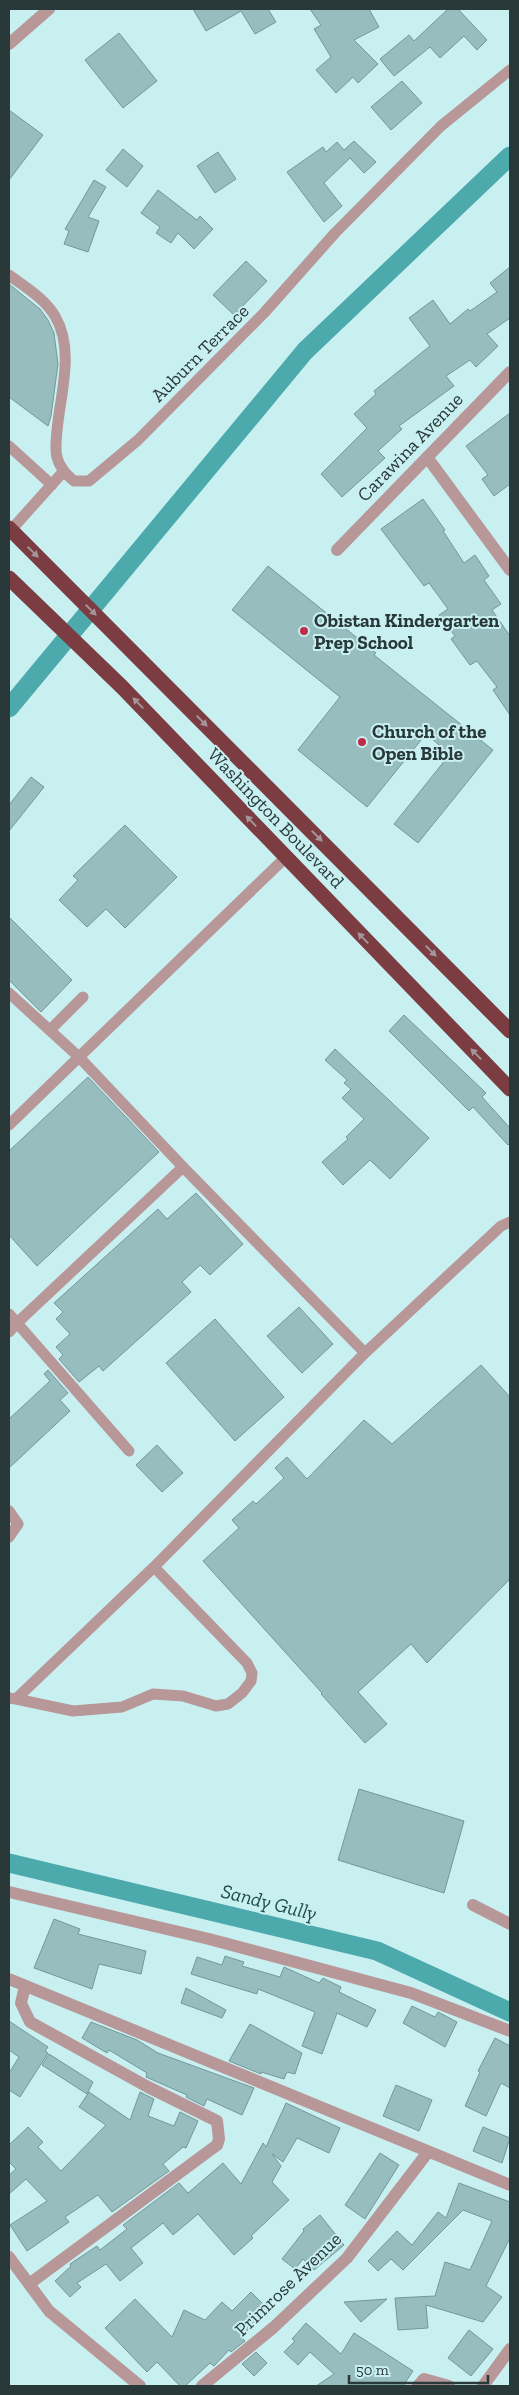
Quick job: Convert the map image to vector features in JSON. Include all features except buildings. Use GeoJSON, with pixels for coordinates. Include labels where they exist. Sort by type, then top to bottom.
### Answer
{"type":"FeatureCollection","features":[{"type":"Feature","properties":{"kind":"highway","name":"Washington Boulevard"},"geometry":{"type":"LineString","coordinates":[[10,529],[510,1031]]}},
{"type":"Feature","properties":{"kind":"highway","name":"Washington Boulevard"},"geometry":{"type":"LineString","coordinates":[[9,578],[122,687],[510,1089]]}},
{"type":"Feature","properties":{"kind":"street"},"geometry":{"type":"LineString","coordinates":[[9,44],[49,9]]}},
{"type":"Feature","properties":{"kind":"street","name":"Carawina Avenue"},"geometry":{"type":"LineString","coordinates":[[337,550],[510,372]]}},
{"type":"Feature","properties":{"kind":"street"},"geometry":{"type":"LineString","coordinates":[[427,457],[510,570]]}},
{"type":"Feature","properties":{"kind":"street"},"geometry":{"type":"LineString","coordinates":[[9,1892],[209,1939],[412,1993],[510,2031]]}},
{"type":"Feature","properties":{"kind":"street"},"geometry":{"type":"LineString","coordinates":[[473,1905],[510,1924]]}},
{"type":"Feature","properties":{"kind":"street"},"geometry":{"type":"LineString","coordinates":[[9,1979],[428,2152],[509,2181]]}},
{"type":"Feature","properties":{"kind":"street"},"geometry":{"type":"LineString","coordinates":[[25,1986],[20,2003],[30,2022],[148,2087],[217,2121],[219,2139],[217,2145],[29,2284]]}},
{"type":"Feature","properties":{"kind":"street","name":"Primrose Avenue"},"geometry":{"type":"LineString","coordinates":[[202,2386],[274,2327],[347,2258],[428,2152]]}},
{"type":"Feature","properties":{"kind":"street"},"geometry":{"type":"LineString","coordinates":[[9,2256],[49,2311],[140,2386]]}},
{"type":"Feature","properties":{"kind":"street"},"geometry":{"type":"LineString","coordinates":[[483,2386],[510,2349]]}},
{"type":"Feature","properties":{"kind":"street"},"geometry":{"type":"LineString","coordinates":[[418,2386],[424,2379],[449,2386]]}},
{"type":"Feature","properties":{"kind":"lane","name":"Auburn Terrace"},"geometry":{"type":"LineString","coordinates":[[63,472],[74,481],[89,480],[138,440],[264,313],[335,233],[441,126],[510,70]]}},
{"type":"Feature","properties":{"kind":"lane"},"geometry":{"type":"LineString","coordinates":[[9,276],[44,302],[56,317],[62,340],[66,373],[55,450],[63,472],[10,529]]}},
{"type":"Feature","properties":{"kind":"lane"},"geometry":{"type":"LineString","coordinates":[[9,446],[52,485]]}},
{"type":"Feature","properties":{"kind":"lane"},"geometry":{"type":"LineString","coordinates":[[9,1124],[286,857]]}},
{"type":"Feature","properties":{"kind":"lane"},"geometry":{"type":"LineString","coordinates":[[9,994],[80,1057],[183,1167],[366,1353]]}},
{"type":"Feature","properties":{"kind":"lane"},"geometry":{"type":"LineString","coordinates":[[50,1030],[83,996]]}},
{"type":"Feature","properties":{"kind":"lane"},"geometry":{"type":"LineString","coordinates":[[13,1327],[183,1167]]}},
{"type":"Feature","properties":{"kind":"lane"},"geometry":{"type":"LineString","coordinates":[[13,1698],[154,1566],[366,1353],[501,1226],[510,1222]]}},
{"type":"Feature","properties":{"kind":"lane"},"geometry":{"type":"LineString","coordinates":[[9,1314],[13,1327],[128,1451]]}},
{"type":"Feature","properties":{"kind":"lane"},"geometry":{"type":"LineString","coordinates":[[9,1510],[18,1524],[9,1537]]}},
{"type":"Feature","properties":{"kind":"lane"},"geometry":{"type":"LineString","coordinates":[[13,1698],[73,1711],[122,1707],[152,1694],[183,1696],[216,1706],[228,1704],[242,1693],[251,1681],[252,1673],[247,1663],[154,1566]]}},
{"type":"Feature","properties":{"kind":"waterway"},"geometry":{"type":"LineString","coordinates":[[9,708],[305,351],[510,156]]}},
{"type":"Feature","properties":{"kind":"waterway","name":"Sandy Gully"},"geometry":{"type":"LineString","coordinates":[[9,1863],[377,1951],[510,2012]]}},
{"type":"Feature","properties":{"kind":"place","name":"Obistan Kindergarten Prep School"},"geometry":{"type":"Point","coordinates":[304,631]}},
{"type":"Feature","properties":{"kind":"place","name":"Church of the Open Bible"},"geometry":{"type":"Point","coordinates":[362,742]}}]}
